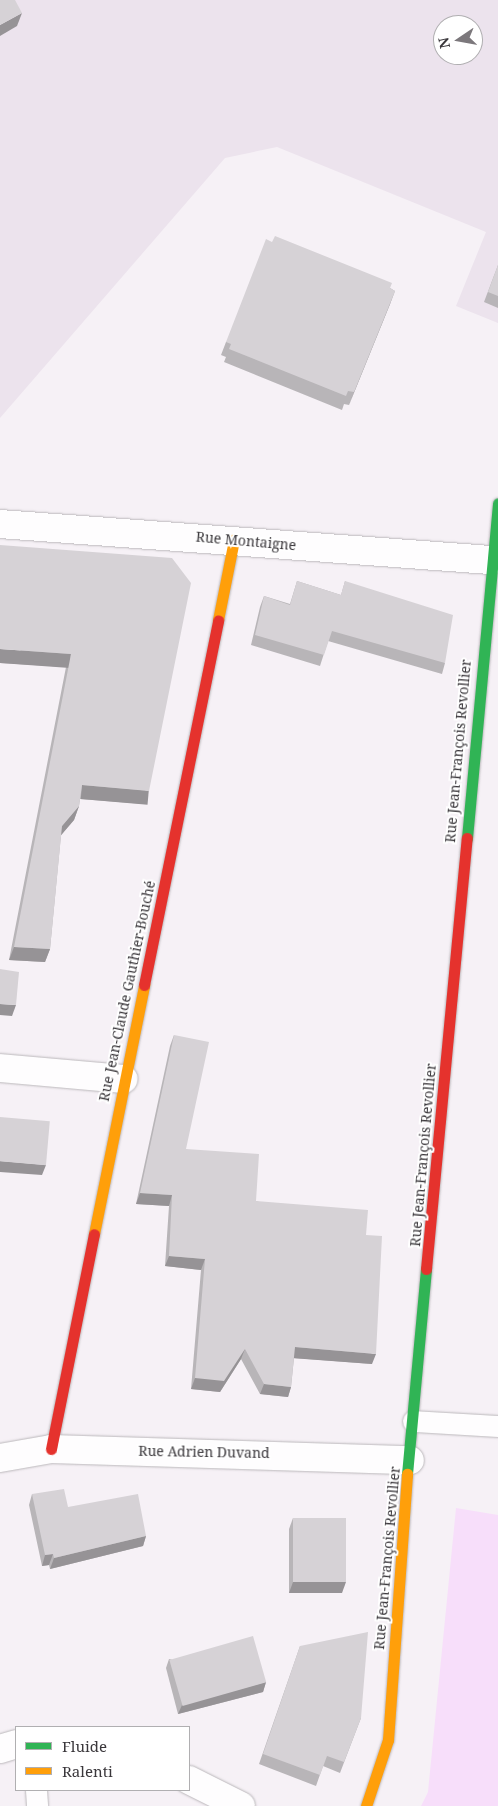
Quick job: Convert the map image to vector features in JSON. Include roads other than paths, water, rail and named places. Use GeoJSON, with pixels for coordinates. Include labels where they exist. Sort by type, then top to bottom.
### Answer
{"type":"FeatureCollection","features":[{"type":"Feature","properties":{"kind":"street","name":"Rue Jean-François Revollier"},"geometry":{"type":"LineString","coordinates":[[366,1806],[388,1740],[413,1421],[491,560],[498,503]]}},
{"type":"Feature","properties":{"kind":"street","name":"Rue Montaigne"},"geometry":{"type":"LineString","coordinates":[[0,524],[491,560]]}},
{"type":"Feature","properties":{"kind":"street","name":"Rue Jean-Claude Gauthier-Bouché"},"geometry":{"type":"LineString","coordinates":[[51,1449],[234,540]]}},
{"type":"Feature","properties":{"kind":"street"},"geometry":{"type":"LineString","coordinates":[[0,1068],[124,1079]]}},
{"type":"Feature","properties":{"kind":"street","name":"Rue Adrien Duvand"},"geometry":{"type":"LineString","coordinates":[[0,1458],[51,1449],[410,1460]]}},
{"type":"Feature","properties":{"kind":"street"},"geometry":{"type":"LineString","coordinates":[[0,1749],[15,1744]]}},
{"type":"Feature","properties":{"kind":"street"},"geometry":{"type":"LineString","coordinates":[[190,1780],[241,1806]]}},
{"type":"Feature","properties":{"kind":"lane"},"geometry":{"type":"LineString","coordinates":[[413,1421],[498,1426]]}},
{"type":"Feature","properties":{"kind":"lane"},"geometry":{"type":"LineString","coordinates":[[36,1791],[37,1806]]}}]}
